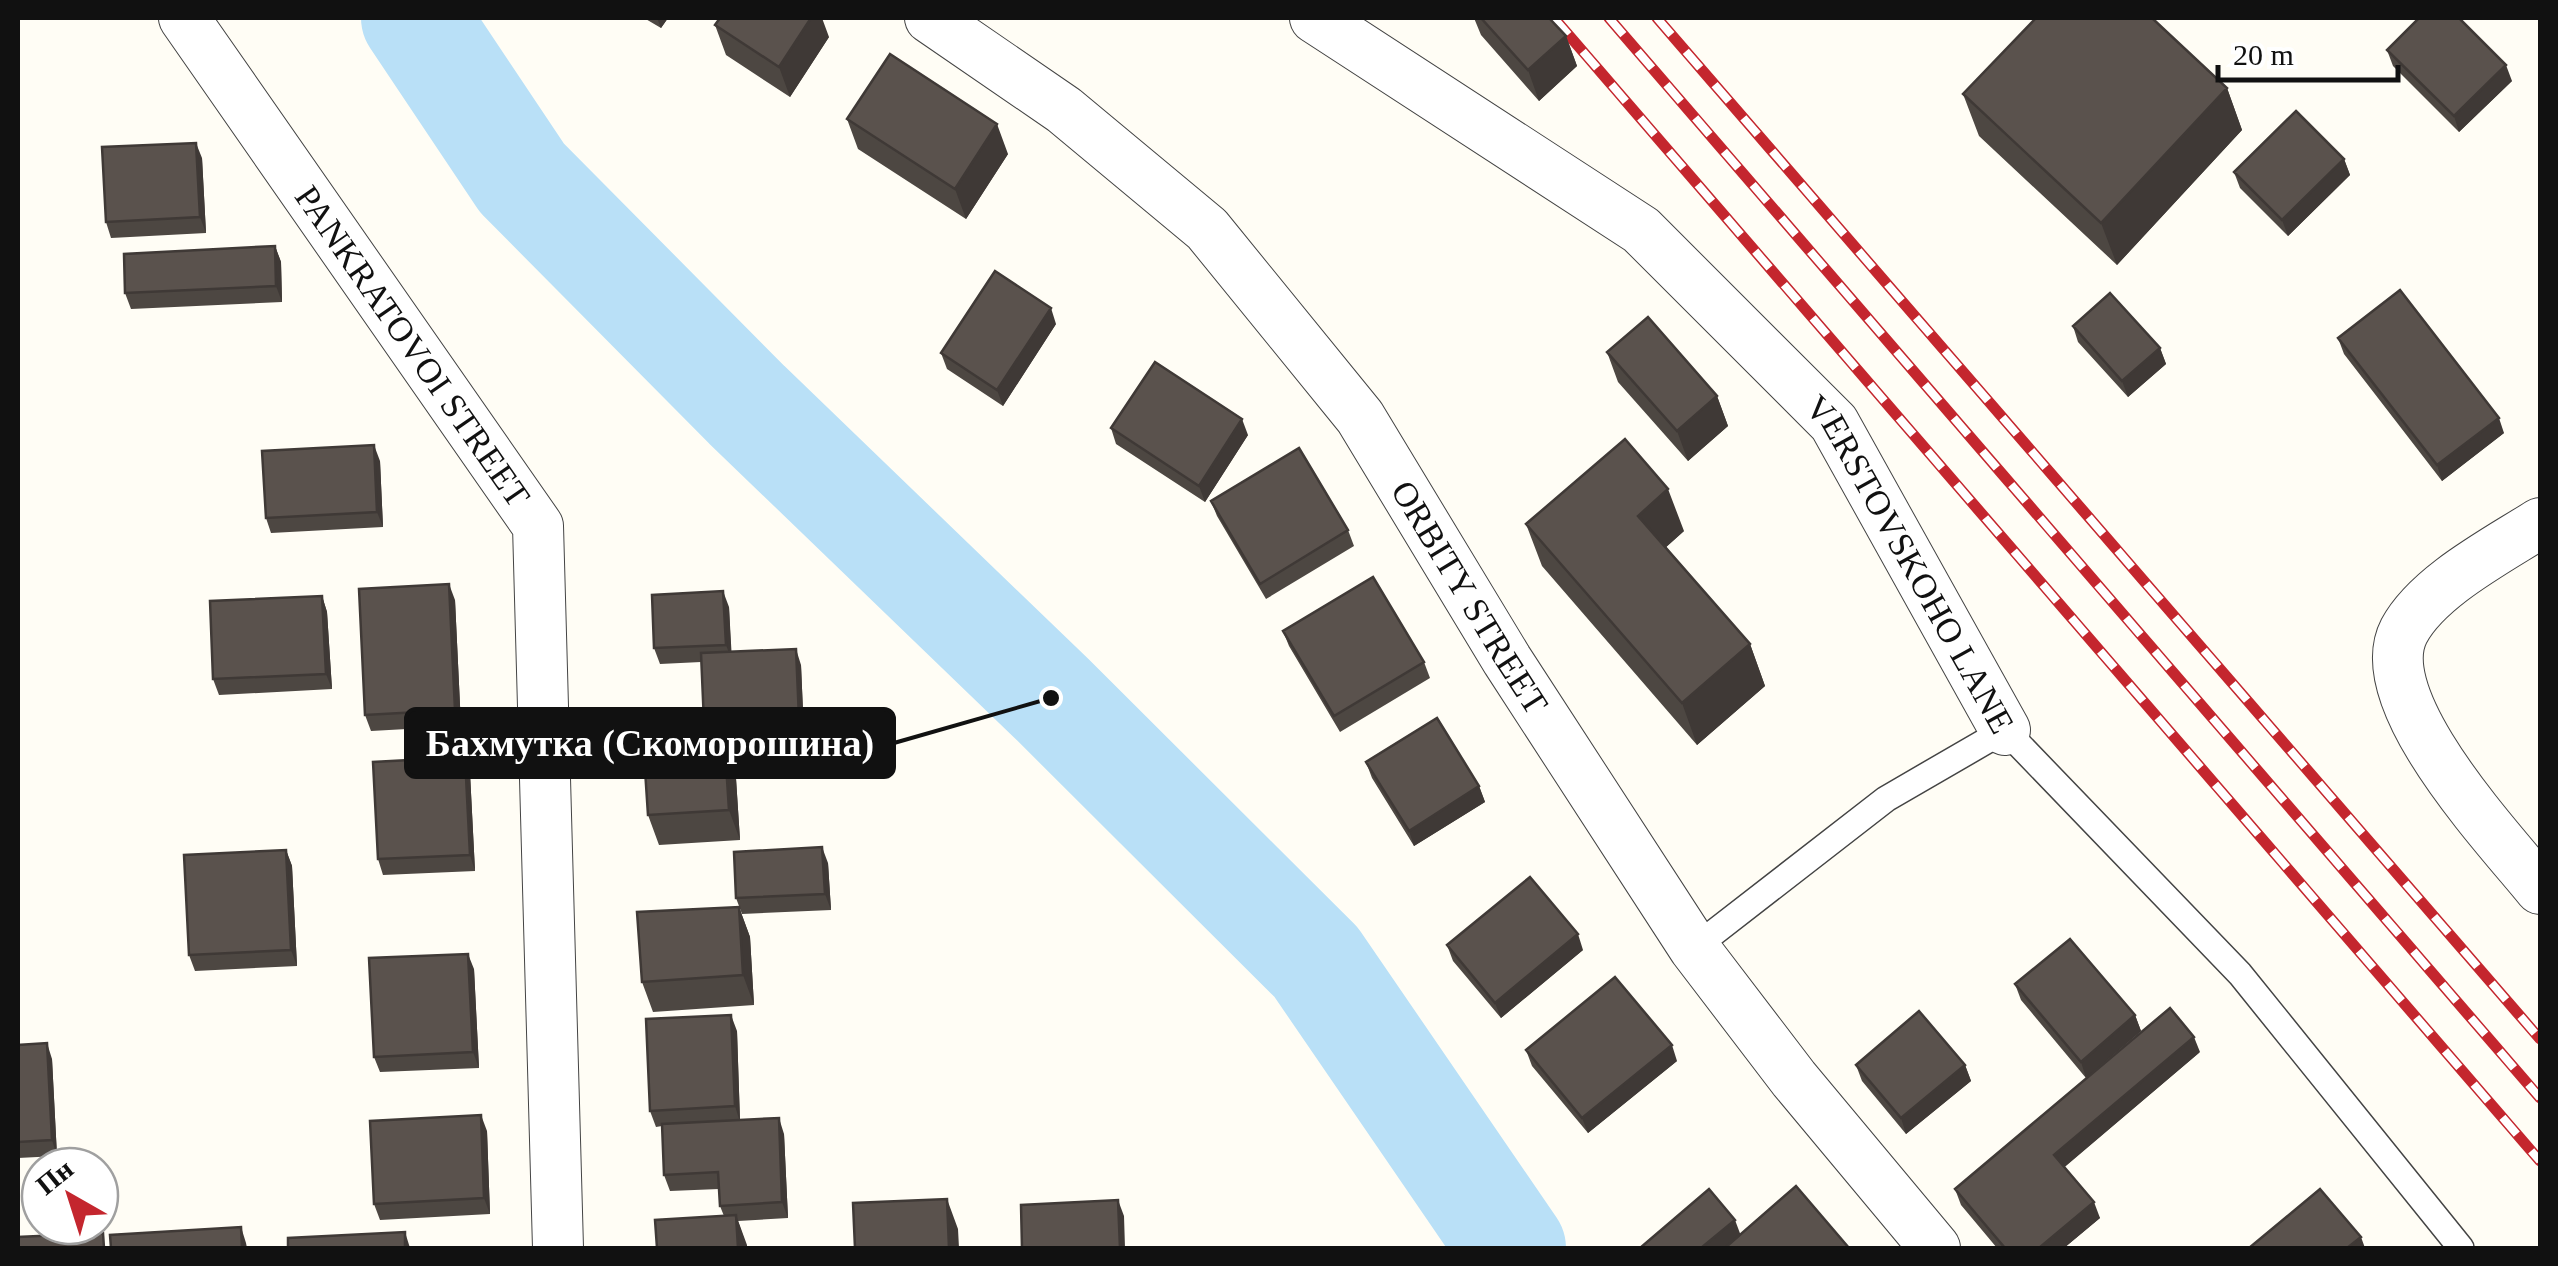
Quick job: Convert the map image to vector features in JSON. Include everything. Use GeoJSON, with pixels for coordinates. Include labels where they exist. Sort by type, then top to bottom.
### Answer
{"type":"FeatureCollection","features":[{"type":"Feature","properties":{"kind":"street","name":"PANKRATOVOI STREET"},"geometry":{"type":"LineString","coordinates":[[184,18],[538,526],[558,1248]]}},
{"type":"Feature","properties":{"kind":"street","name":"ORBITY STREET"},"geometry":{"type":"LineString","coordinates":[[930,18],[1064,110],[1207,229],[1360,417],[1507,660],[1694,948],[1794,1079],[1935,1248]]}},
{"type":"Feature","properties":{"kind":"street","name":"VERSTOVSKOHO LANE"},"geometry":{"type":"LineString","coordinates":[[1315,18],[1641,230],[1834,423],[2005,730]]}},
{"type":"Feature","properties":{"kind":"street"},"geometry":{"type":"LineString","coordinates":[[2540,523],[2427,601],[2404,631],[2396,658],[2400,686],[2418,731],[2540,889]]}},
{"type":"Feature","properties":{"kind":"lane"},"geometry":{"type":"LineString","coordinates":[[1694,948],[1886,799],[2005,730]]}},
{"type":"Feature","properties":{"kind":"lane","name":"VERSTOVSKOHO LANE"},"geometry":{"type":"LineString","coordinates":[[2005,730],[2240,974],[2461,1248]]}},
{"type":"Feature","properties":{"kind":"building"},"geometry":{"type":"Polygon","coordinates":[[[720,18],[811,18],[779,67],[715,25],[720,18]]]}},
{"type":"Feature","properties":{"kind":"building"},"geometry":{"type":"Polygon","coordinates":[[[1481,18],[1549,18],[1566,36],[1528,70],[1481,18]]]}},
{"type":"Feature","properties":{"kind":"building"},"geometry":{"type":"Polygon","coordinates":[[[2036,18],[2152,18],[2227,88],[2101,223],[1963,94],[2036,18]]]}},
{"type":"Feature","properties":{"kind":"building"},"geometry":{"type":"Polygon","coordinates":[[[2419,18],[2459,18],[2506,65],[2454,116],[2387,50],[2419,18]]]}},
{"type":"Feature","properties":{"kind":"building"},"geometry":{"type":"Polygon","coordinates":[[[890,54],[997,124],[955,189],[847,119],[890,54]]]}},
{"type":"Feature","properties":{"kind":"building"},"geometry":{"type":"Polygon","coordinates":[[[2296,111],[2344,159],[2282,220],[2234,172],[2296,111]]]}},
{"type":"Feature","properties":{"kind":"building"},"geometry":{"type":"Polygon","coordinates":[[[196,143],[200,217],[106,222],[102,147],[196,143]]]}},
{"type":"Feature","properties":{"kind":"building"},"geometry":{"type":"Polygon","coordinates":[[[275,246],[276,286],[125,293],[124,254],[275,246]]]}},
{"type":"Feature","properties":{"kind":"building"},"geometry":{"type":"Polygon","coordinates":[[[995,271],[1051,308],[997,390],[941,353],[995,271]]]}},
{"type":"Feature","properties":{"kind":"building"},"geometry":{"type":"Polygon","coordinates":[[[2400,290],[2499,418],[2437,465],[2338,338],[2400,290]]]}},
{"type":"Feature","properties":{"kind":"building"},"geometry":{"type":"Polygon","coordinates":[[[2110,293],[2160,348],[2122,381],[2073,326],[2110,293]]]}},
{"type":"Feature","properties":{"kind":"building"},"geometry":{"type":"Polygon","coordinates":[[[1648,317],[1717,396],[1677,431],[1607,352],[1648,317]]]}},
{"type":"Feature","properties":{"kind":"building"},"geometry":{"type":"Polygon","coordinates":[[[1155,362],[1242,419],[1199,486],[1111,428],[1155,362]]]}},
{"type":"Feature","properties":{"kind":"building"},"geometry":{"type":"Polygon","coordinates":[[[1625,439],[1668,489],[1638,516],[1750,644],[1682,703],[1526,524],[1625,439]]]}},
{"type":"Feature","properties":{"kind":"building"},"geometry":{"type":"Polygon","coordinates":[[[374,445],[377,512],[266,518],[262,451],[374,445]]]}},
{"type":"Feature","properties":{"kind":"building"},"geometry":{"type":"Polygon","coordinates":[[[1299,448],[1348,530],[1260,584],[1211,501],[1299,448]]]}},
{"type":"Feature","properties":{"kind":"building"},"geometry":{"type":"Polygon","coordinates":[[[1373,577],[1424,662],[1334,716],[1283,631],[1373,577]]]}},
{"type":"Feature","properties":{"kind":"building"},"geometry":{"type":"Polygon","coordinates":[[[449,584],[455,710],[365,715],[359,589],[449,584]]]}},
{"type":"Feature","properties":{"kind":"building"},"geometry":{"type":"Polygon","coordinates":[[[723,591],[726,645],[654,648],[652,595],[723,591]]]}},
{"type":"Feature","properties":{"kind":"building"},"geometry":{"type":"Polygon","coordinates":[[[322,596],[326,674],[213,679],[210,601],[322,596]]]}},
{"type":"Feature","properties":{"kind":"building"},"geometry":{"type":"Polygon","coordinates":[[[796,649],[799,718],[704,723],[701,653],[796,649]]]}},
{"type":"Feature","properties":{"kind":"building"},"geometry":{"type":"Polygon","coordinates":[[[1437,718],[1479,786],[1409,831],[1366,762],[1437,718]]]}},
{"type":"Feature","properties":{"kind":"building"},"geometry":{"type":"Polygon","coordinates":[[[724,733],[729,810],[648,815],[643,739],[724,733]]]}},
{"type":"Feature","properties":{"kind":"building"},"geometry":{"type":"Polygon","coordinates":[[[465,757],[470,855],[378,859],[373,762],[465,757]]]}},
{"type":"Feature","properties":{"kind":"building"},"geometry":{"type":"Polygon","coordinates":[[[822,847],[825,894],[736,898],[734,852],[822,847]]]}},
{"type":"Feature","properties":{"kind":"building"},"geometry":{"type":"Polygon","coordinates":[[[286,850],[291,950],[189,955],[184,855],[286,850]]]}},
{"type":"Feature","properties":{"kind":"building"},"geometry":{"type":"Polygon","coordinates":[[[1530,877],[1578,934],[1495,1003],[1447,945],[1530,877]]]}},
{"type":"Feature","properties":{"kind":"building"},"geometry":{"type":"Polygon","coordinates":[[[739,907],[743,975],[642,982],[637,912],[739,907]]]}},
{"type":"Feature","properties":{"kind":"building"},"geometry":{"type":"Polygon","coordinates":[[[2070,939],[2135,1015],[2081,1062],[2015,984],[2070,939]]]}},
{"type":"Feature","properties":{"kind":"building"},"geometry":{"type":"Polygon","coordinates":[[[468,954],[473,1052],[374,1057],[369,958],[468,954]]]}},
{"type":"Feature","properties":{"kind":"building"},"geometry":{"type":"Polygon","coordinates":[[[1615,977],[1672,1045],[1582,1118],[1526,1050],[1615,977]]]}},
{"type":"Feature","properties":{"kind":"building"},"geometry":{"type":"Polygon","coordinates":[[[2170,1008],[2194,1037],[2054,1155],[2094,1202],[2039,1248],[2005,1248],[1955,1189],[2170,1008]]]}},
{"type":"Feature","properties":{"kind":"building"},"geometry":{"type":"Polygon","coordinates":[[[1919,1011],[1965,1065],[1901,1118],[1856,1065],[1919,1011]]]}},
{"type":"Feature","properties":{"kind":"building"},"geometry":{"type":"Polygon","coordinates":[[[731,1015],[735,1106],[650,1111],[646,1019],[731,1015]]]}},
{"type":"Feature","properties":{"kind":"building"},"geometry":{"type":"Polygon","coordinates":[[[47,1043],[52,1140],[18,1142],[18,1045],[47,1043]]]}},
{"type":"Feature","properties":{"kind":"building"},"geometry":{"type":"Polygon","coordinates":[[[481,1115],[484,1198],[374,1204],[370,1121],[481,1115]]]}},
{"type":"Feature","properties":{"kind":"building"},"geometry":{"type":"Polygon","coordinates":[[[779,1118],[782,1202],[720,1206],[718,1172],[664,1175],[662,1124],[779,1118]]]}},
{"type":"Feature","properties":{"kind":"building"},"geometry":{"type":"Polygon","coordinates":[[[1796,1186],[1849,1248],[1726,1247],[1796,1186]]]}},
{"type":"Feature","properties":{"kind":"building"},"geometry":{"type":"Polygon","coordinates":[[[1709,1189],[1735,1220],[1701,1248],[1640,1248],[1709,1189]]]}},
{"type":"Feature","properties":{"kind":"building"},"geometry":{"type":"Polygon","coordinates":[[[2320,1189],[2361,1237],[2347,1248],[2249,1248],[2320,1189]]]}},
{"type":"Feature","properties":{"kind":"building"},"geometry":{"type":"Polygon","coordinates":[[[947,1199],[949,1248],[855,1248],[853,1203],[947,1199]]]}},
{"type":"Feature","properties":{"kind":"building"},"geometry":{"type":"Polygon","coordinates":[[[1118,1200],[1120,1248],[1022,1248],[1021,1205],[1118,1200]]]}},
{"type":"Feature","properties":{"kind":"building"},"geometry":{"type":"Polygon","coordinates":[[[736,1215],[738,1248],[657,1248],[655,1220],[736,1215]]]}},
{"type":"Feature","properties":{"kind":"building"},"geometry":{"type":"Polygon","coordinates":[[[241,1227],[242,1248],[111,1248],[120,1246],[120,1234],[241,1227]]]}},
{"type":"Feature","properties":{"kind":"building"},"geometry":{"type":"Polygon","coordinates":[[[405,1232],[405,1248],[288,1248],[288,1238],[405,1232]]]}},
{"type":"Feature","properties":{"kind":"building"},"geometry":{"type":"Polygon","coordinates":[[[18,1237],[20,1246],[104,1248],[18,1248],[18,1237]]]}},
{"type":"Feature","properties":{"kind":"waterway"},"geometry":{"type":"LineString","coordinates":[[415,18],[522,178],[747,405],[1051,698],[1316,962],[1512,1248]]}},
{"type":"Feature","properties":{"kind":"railway"},"geometry":{"type":"LineString","coordinates":[[1554,18],[2540,1161]]}},
{"type":"Feature","properties":{"kind":"railway"},"geometry":{"type":"LineString","coordinates":[[1609,18],[2540,1098]]}},
{"type":"Feature","properties":{"kind":"railway"},"geometry":{"type":"LineString","coordinates":[[1657,18],[2540,1039]]}},
{"type":"Feature","properties":{"kind":"place","name":"Бахмутка (Скоморошина)"},"geometry":{"type":"Point","coordinates":[1051,698]}}]}
